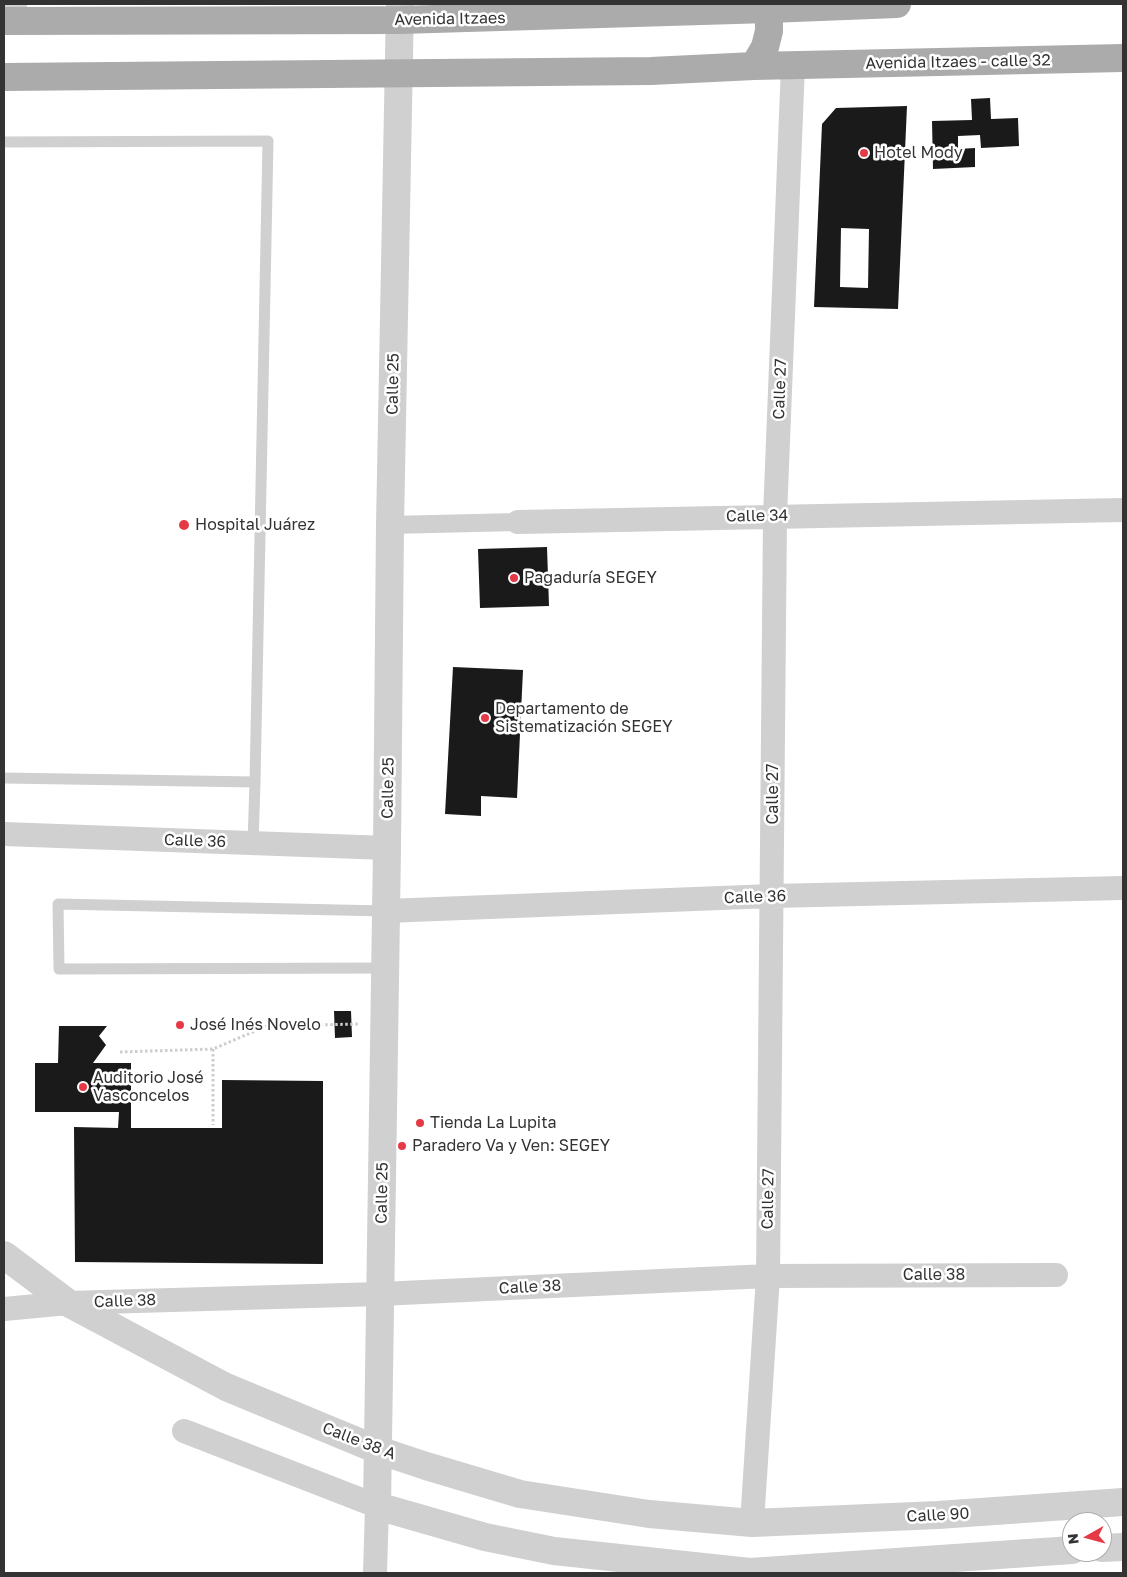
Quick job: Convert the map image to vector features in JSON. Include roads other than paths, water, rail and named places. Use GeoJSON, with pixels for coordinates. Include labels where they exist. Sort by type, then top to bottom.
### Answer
{"type":"FeatureCollection","features":[{"type":"Feature","properties":{"kind":"main road","name":"Avenida Itzaes"},"geometry":{"type":"LineString","coordinates":[[11,15],[341,16],[400,12],[896,4]]}},
{"type":"Feature","properties":{"kind":"main road"},"geometry":{"type":"LineString","coordinates":[[754,66],[765,47],[769,31],[784,7]]}},
{"type":"Feature","properties":{"kind":"main road","name":"Avenida Itzaes - calle 32"},"geometry":{"type":"LineString","coordinates":[[793,64],[1123,58]]}},
{"type":"Feature","properties":{"kind":"main road"},"geometry":{"type":"LineString","coordinates":[[4,77],[651,71],[793,64]]}},
{"type":"Feature","properties":{"kind":"street","name":"Calle 25"},"geometry":{"type":"LineString","coordinates":[[375,1573],[387,848],[390,525],[400,12]]}},
{"type":"Feature","properties":{"kind":"street","name":"Calle 27"},"geometry":{"type":"LineString","coordinates":[[752,1523],[768,1276],[775,516],[793,64]]}},
{"type":"Feature","properties":{"kind":"street","name":"Calle 34"},"geometry":{"type":"LineString","coordinates":[[390,525],[1123,510]]}},
{"type":"Feature","properties":{"kind":"street","name":"Calle 36"},"geometry":{"type":"LineString","coordinates":[[4,834],[387,848]]}},
{"type":"Feature","properties":{"kind":"street","name":"Calle 36"},"geometry":{"type":"LineString","coordinates":[[386,910],[772,896],[1123,888]]}},
{"type":"Feature","properties":{"kind":"street","name":"Calle 38 A"},"geometry":{"type":"LineString","coordinates":[[4,1255],[68,1303],[226,1387],[378,1450],[520,1494],[649,1514],[752,1523]]}},
{"type":"Feature","properties":{"kind":"street","name":"Calle 38"},"geometry":{"type":"LineString","coordinates":[[4,1310],[68,1303],[380,1294],[768,1276],[1056,1275]]}},
{"type":"Feature","properties":{"kind":"street"},"geometry":{"type":"LineString","coordinates":[[184,1431],[377,1506],[485,1537],[554,1551],[750,1573],[1062,1551]]}},
{"type":"Feature","properties":{"kind":"street","name":"Calle 90"},"geometry":{"type":"LineString","coordinates":[[752,1523],[938,1515],[1123,1502]]}},
{"type":"Feature","properties":{"kind":"lane"},"geometry":{"type":"LineString","coordinates":[[4,142],[268,141],[253,844]]}},
{"type":"Feature","properties":{"kind":"lane"},"geometry":{"type":"LineString","coordinates":[[4,778],[255,782]]}},
{"type":"Feature","properties":{"kind":"lane"},"geometry":{"type":"LineString","coordinates":[[385,968],[59,968],[58,904],[386,910]]}},
{"type":"Feature","properties":{"kind":"place","name":"Hotel Mody"},"geometry":{"type":"Point","coordinates":[864,153]}},
{"type":"Feature","properties":{"kind":"place","name":"Hospital Juárez"},"geometry":{"type":"Point","coordinates":[184,525]}},
{"type":"Feature","properties":{"kind":"place","name":"Pagaduría SEGEY"},"geometry":{"type":"Point","coordinates":[514,578]}},
{"type":"Feature","properties":{"kind":"place","name":"Departamento de Sistematización SEGEY"},"geometry":{"type":"Point","coordinates":[485,718]}},
{"type":"Feature","properties":{"kind":"place","name":"José Inés Novelo"},"geometry":{"type":"Point","coordinates":[180,1025]}},
{"type":"Feature","properties":{"kind":"place","name":"Auditorio José Vasconcelos"},"geometry":{"type":"Point","coordinates":[83,1087]}},
{"type":"Feature","properties":{"kind":"place","name":"Tienda La Lupita"},"geometry":{"type":"Point","coordinates":[420,1123]}},
{"type":"Feature","properties":{"kind":"place","name":"Paradero Va y Ven: SEGEY"},"geometry":{"type":"Point","coordinates":[402,1146]}}]}
